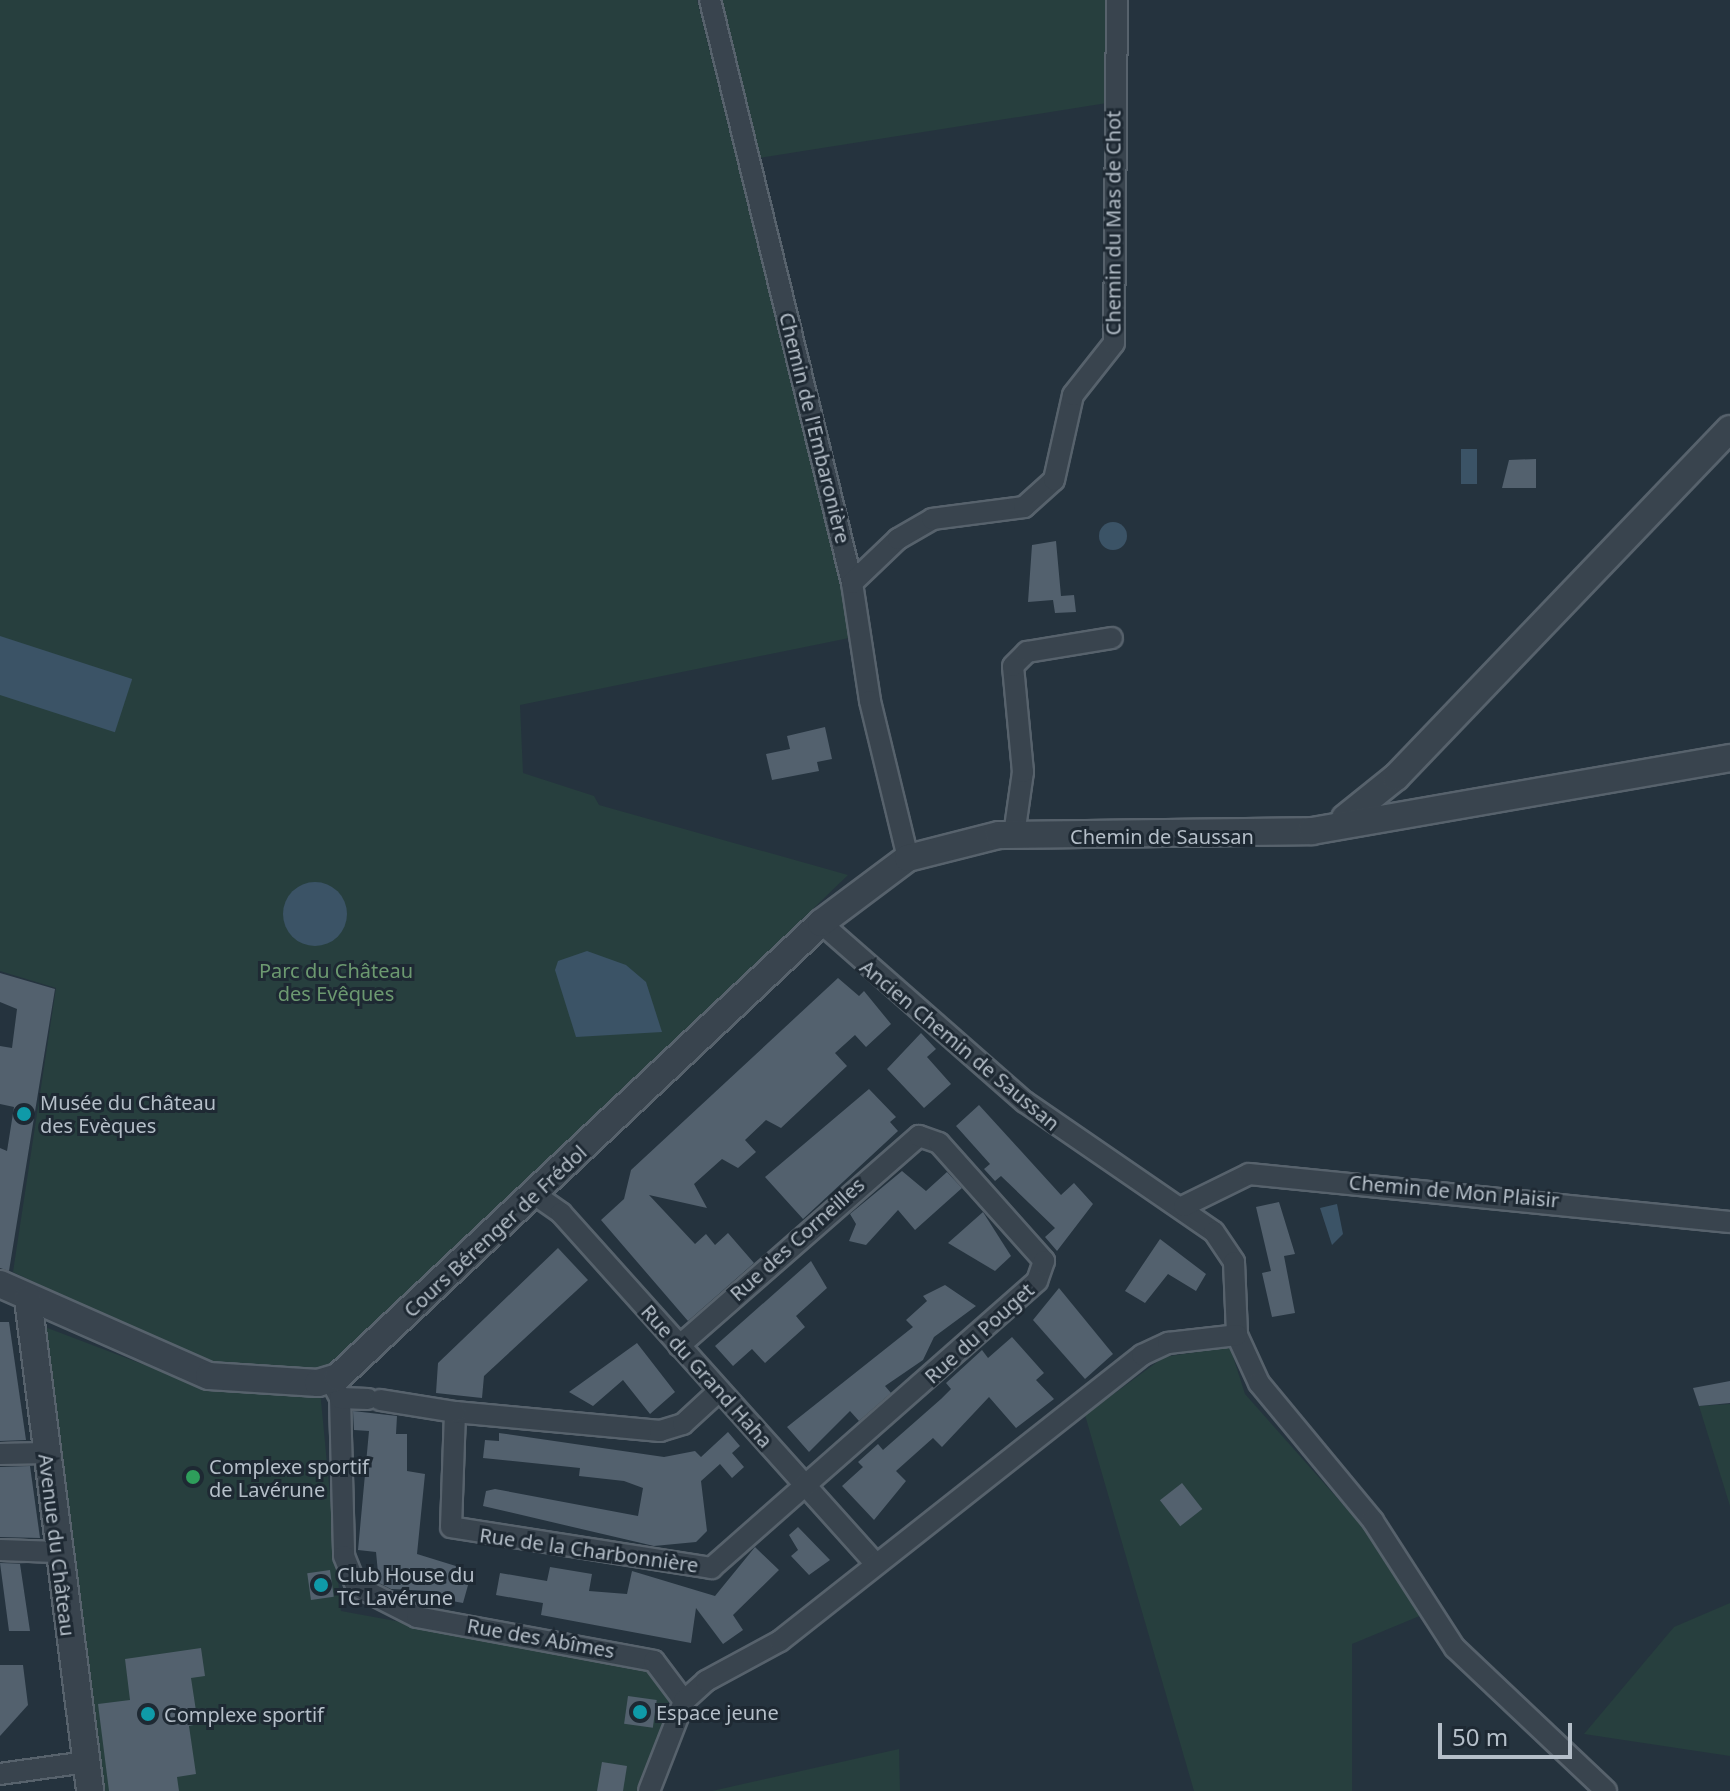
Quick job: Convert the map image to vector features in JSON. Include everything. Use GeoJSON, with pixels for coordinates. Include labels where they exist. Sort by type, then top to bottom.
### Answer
{"type":"FeatureCollection","features":[{"type":"Feature","properties":{"kind":"street","name":"Chemin de l'Embaronière"},"geometry":{"type":"LineString","coordinates":[[710,0],[852,583],[870,701],[902,863]]}},
{"type":"Feature","properties":{"kind":"street","name":"Chemin du Mas de Chot"},"geometry":{"type":"LineString","coordinates":[[852,583],[898,539],[932,519],[1024,507],[1054,480],[1073,395],[1114,343],[1117,0]]}},
{"type":"Feature","properties":{"kind":"street"},"geometry":{"type":"LineString","coordinates":[[1338,823],[1396,777],[1730,429]]}},
{"type":"Feature","properties":{"kind":"street"},"geometry":{"type":"LineString","coordinates":[[1014,835],[1023,772],[1016,660],[1112,638]]}},
{"type":"Feature","properties":{"kind":"street","name":"Chemin de Saussan"},"geometry":{"type":"LineString","coordinates":[[902,863],[1014,835],[1258,836],[1730,758]]}},
{"type":"Feature","properties":{"kind":"street"},"geometry":{"type":"LineString","coordinates":[[1396,777],[1431,805]]}},
{"type":"Feature","properties":{"kind":"street","name":"Cours Bérenger de Frédol"},"geometry":{"type":"LineString","coordinates":[[335,1388],[534,1194],[821,923],[902,863]]}},
{"type":"Feature","properties":{"kind":"street","name":"Ancien Chemin de Saussan"},"geometry":{"type":"LineString","coordinates":[[821,923],[842,947],[1025,1102],[1184,1206],[1234,1262],[1237,1335]]}},
{"type":"Feature","properties":{"kind":"street","name":"Rue des Corneilles"},"geometry":{"type":"LineString","coordinates":[[679,1346],[919,1136]]}},
{"type":"Feature","properties":{"kind":"street","name":"Rue du Pouget"},"geometry":{"type":"LineString","coordinates":[[807,1487],[1043,1273],[1038,1253],[949,1154],[919,1136]]}},
{"type":"Feature","properties":{"kind":"street","name":"Chemin de Mon Plaisir"},"geometry":{"type":"LineString","coordinates":[[1184,1206],[1249,1174],[1730,1222]]}},
{"type":"Feature","properties":{"kind":"street","name":"Rue du Grand Haha"},"geometry":{"type":"LineString","coordinates":[[534,1194],[561,1213],[875,1563]]}},
{"type":"Feature","properties":{"kind":"street"},"geometry":{"type":"LineString","coordinates":[[0,1284],[28,1299],[209,1376],[335,1388],[374,1400],[455,1412],[660,1431],[683,1424],[720,1390]]}},
{"type":"Feature","properties":{"kind":"street","name":"Avenue du Château"},"geometry":{"type":"LineString","coordinates":[[28,1299],[57,1552],[90,1791]]}},
{"type":"Feature","properties":{"kind":"street"},"geometry":{"type":"LineString","coordinates":[[649,1791],[684,1701],[780,1641],[1142,1355],[1168,1343],[1237,1335],[1274,1406],[1373,1521],[1455,1648],[1606,1791]]}},
{"type":"Feature","properties":{"kind":"street","name":"Rue des Abîmes"},"geometry":{"type":"LineString","coordinates":[[335,1388],[344,1556],[356,1586],[417,1617],[654,1661],[684,1701]]}},
{"type":"Feature","properties":{"kind":"street","name":"Rue de la Charbonnière"},"geometry":{"type":"LineString","coordinates":[[455,1412],[447,1518],[458,1531],[712,1568],[807,1487]]}},
{"type":"Feature","properties":{"kind":"street"},"geometry":{"type":"LineString","coordinates":[[0,1454],[45,1453]]}},
{"type":"Feature","properties":{"kind":"street"},"geometry":{"type":"LineString","coordinates":[[0,1550],[57,1552]]}},
{"type":"Feature","properties":{"kind":"street"},"geometry":{"type":"LineString","coordinates":[[0,1774],[86,1762]]}},
{"type":"Feature","properties":{"kind":"green space","name":"Parc du Château des Evêques"},"geometry":{"type":"Polygon","coordinates":[[[0,0],[697,0],[854,637],[520,705],[523,773],[594,796],[599,805],[848,875],[349,1356],[323,1370],[243,1370],[187,1355],[13,1272],[56,988],[0,971],[0,0]]]}},
{"type":"Feature","properties":{"kind":"green space"},"geometry":{"type":"Polygon","coordinates":[[[718,0],[1112,0],[1107,103],[759,158],[718,0]]]}},
{"type":"Feature","properties":{"kind":"green space","name":"Complexe sportif de Lavérune"},"geometry":{"type":"Polygon","coordinates":[[[37,1324],[205,1388],[320,1390],[341,1611],[647,1667],[664,1681],[669,1701],[641,1791],[101,1791],[37,1324]]]}},
{"type":"Feature","properties":{"kind":"green space"},"geometry":{"type":"Polygon","coordinates":[[[1230,1347],[1245,1394],[1362,1526],[1422,1615],[1352,1644],[1352,1791],[1194,1791],[1085,1415],[1164,1357],[1230,1347]]]}},
{"type":"Feature","properties":{"kind":"green space"},"geometry":{"type":"Polygon","coordinates":[[[1730,1404],[1730,1506],[1699,1406],[1730,1404]]]}},
{"type":"Feature","properties":{"kind":"green space"},"geometry":{"type":"Polygon","coordinates":[[[1730,1603],[1730,1756],[1584,1734],[1674,1627],[1730,1603]]]}},
{"type":"Feature","properties":{"kind":"green space"},"geometry":{"type":"Polygon","coordinates":[[[899,1749],[900,1791],[712,1791],[899,1749]]]}},
{"type":"Feature","properties":{"kind":"water"},"geometry":{"type":"Polygon","coordinates":[[[1461,449],[1477,449],[1477,484],[1461,484],[1461,449]]]}},
{"type":"Feature","properties":{"kind":"water"},"geometry":{"type":"Polygon","coordinates":[[[1113,522],[1123,526],[1127,536],[1123,546],[1113,550],[1103,546],[1099,536],[1103,526],[1113,522]]]}},
{"type":"Feature","properties":{"kind":"water"},"geometry":{"type":"Polygon","coordinates":[[[0,636],[132,679],[115,732],[0,695],[0,636]]]}},
{"type":"Feature","properties":{"kind":"water"},"geometry":{"type":"Polygon","coordinates":[[[315,882],[327,884],[338,891],[345,902],[345,926],[338,937],[327,944],[315,946],[303,944],[292,937],[285,926],[283,914],[285,902],[292,891],[303,884],[315,882]]]}},
{"type":"Feature","properties":{"kind":"water"},"geometry":{"type":"Polygon","coordinates":[[[587,951],[626,965],[646,982],[662,1032],[576,1037],[555,970],[558,961],[587,951]]]}},
{"type":"Feature","properties":{"kind":"water"},"geometry":{"type":"Polygon","coordinates":[[[1337,1204],[1343,1234],[1332,1245],[1320,1208],[1337,1204]]]}},
{"type":"Feature","properties":{"kind":"building"},"geometry":{"type":"Polygon","coordinates":[[[1536,459],[1536,488],[1502,488],[1509,460],[1536,459]]]}},
{"type":"Feature","properties":{"kind":"building"},"geometry":{"type":"Polygon","coordinates":[[[1056,541],[1061,596],[1074,595],[1076,612],[1055,613],[1053,600],[1028,602],[1032,545],[1056,541]]]}},
{"type":"Feature","properties":{"kind":"building"},"geometry":{"type":"Polygon","coordinates":[[[825,727],[832,759],[817,762],[819,771],[772,780],[766,754],[790,749],[787,736],[825,727]]]}},
{"type":"Feature","properties":{"kind":"building"},"geometry":{"type":"Polygon","coordinates":[[[0,973],[55,989],[9,1271],[0,1268],[0,1148],[7,1151],[14,1107],[0,1104],[0,1046],[12,1048],[17,1009],[0,1002],[0,973]]]}},
{"type":"Feature","properties":{"kind":"building"},"geometry":{"type":"Polygon","coordinates":[[[838,978],[859,996],[864,991],[891,1024],[866,1047],[855,1035],[835,1053],[847,1066],[781,1128],[766,1120],[745,1140],[756,1152],[738,1168],[722,1159],[694,1184],[707,1208],[649,1195],[695,1244],[706,1234],[715,1245],[728,1233],[754,1263],[688,1321],[601,1220],[624,1199],[631,1170],[838,978]]]}},
{"type":"Feature","properties":{"kind":"building"},"geometry":{"type":"Polygon","coordinates":[[[921,1033],[936,1049],[927,1057],[951,1084],[924,1108],[887,1069],[921,1033]]]}},
{"type":"Feature","properties":{"kind":"building"},"geometry":{"type":"Polygon","coordinates":[[[869,1089],[896,1117],[890,1122],[898,1131],[803,1219],[765,1177],[869,1089]]]}},
{"type":"Feature","properties":{"kind":"building"},"geometry":{"type":"Polygon","coordinates":[[[979,1105],[1061,1195],[1074,1183],[1093,1204],[1057,1251],[1045,1237],[1055,1228],[1001,1176],[995,1181],[984,1169],[990,1164],[956,1126],[979,1105]]]}},
{"type":"Feature","properties":{"kind":"building"},"geometry":{"type":"Polygon","coordinates":[[[902,1171],[926,1191],[947,1172],[962,1188],[915,1230],[898,1210],[866,1245],[849,1241],[856,1224],[850,1214],[902,1171]]]}},
{"type":"Feature","properties":{"kind":"building"},"geometry":{"type":"Polygon","coordinates":[[[1279,1202],[1295,1254],[1284,1256],[1295,1313],[1272,1317],[1262,1273],[1271,1271],[1256,1207],[1279,1202]]]}},
{"type":"Feature","properties":{"kind":"building"},"geometry":{"type":"Polygon","coordinates":[[[983,1212],[1011,1256],[995,1271],[948,1243],[983,1212]]]}},
{"type":"Feature","properties":{"kind":"building"},"geometry":{"type":"Polygon","coordinates":[[[1160,1239],[1206,1274],[1196,1291],[1168,1274],[1145,1303],[1125,1291],[1160,1239]]]}},
{"type":"Feature","properties":{"kind":"building"},"geometry":{"type":"Polygon","coordinates":[[[558,1248],[588,1280],[484,1376],[482,1398],[436,1393],[438,1363],[558,1248]]]}},
{"type":"Feature","properties":{"kind":"building"},"geometry":{"type":"Polygon","coordinates":[[[811,1261],[827,1288],[796,1316],[805,1327],[765,1363],[752,1349],[733,1366],[715,1346],[811,1261]]]}},
{"type":"Feature","properties":{"kind":"building"},"geometry":{"type":"Polygon","coordinates":[[[945,1285],[976,1306],[934,1337],[923,1360],[885,1386],[891,1393],[859,1421],[850,1411],[809,1452],[787,1427],[913,1327],[906,1320],[927,1301],[923,1296],[945,1285]]]}},
{"type":"Feature","properties":{"kind":"building"},"geometry":{"type":"Polygon","coordinates":[[[1059,1288],[1113,1354],[1085,1379],[1033,1320],[1059,1288]]]}},
{"type":"Feature","properties":{"kind":"building"},"geometry":{"type":"Polygon","coordinates":[[[0,1322],[9,1322],[26,1440],[0,1441],[0,1322]]]}},
{"type":"Feature","properties":{"kind":"building"},"geometry":{"type":"Polygon","coordinates":[[[1012,1337],[1044,1373],[1036,1380],[1054,1399],[1016,1428],[989,1397],[942,1447],[933,1438],[896,1471],[906,1481],[874,1520],[842,1486],[863,1467],[858,1462],[878,1444],[883,1450],[941,1399],[951,1389],[946,1383],[982,1350],[988,1358],[1012,1337]]]}},
{"type":"Feature","properties":{"kind":"building"},"geometry":{"type":"Polygon","coordinates":[[[637,1343],[675,1392],[650,1414],[623,1380],[593,1406],[569,1392],[637,1343]]]}},
{"type":"Feature","properties":{"kind":"building"},"geometry":{"type":"Polygon","coordinates":[[[1730,1381],[1730,1403],[1699,1406],[1693,1388],[1730,1381]]]}},
{"type":"Feature","properties":{"kind":"building"},"geometry":{"type":"Polygon","coordinates":[[[353,1411],[397,1416],[396,1434],[407,1434],[407,1471],[425,1474],[417,1554],[472,1571],[463,1603],[430,1597],[431,1591],[391,1589],[379,1583],[376,1552],[358,1550],[369,1431],[354,1430],[353,1411]]]}},
{"type":"Feature","properties":{"kind":"building"},"geometry":{"type":"Polygon","coordinates":[[[728,1432],[740,1446],[732,1453],[744,1467],[732,1478],[720,1464],[701,1481],[707,1531],[696,1542],[654,1546],[483,1506],[486,1491],[495,1489],[638,1516],[643,1488],[624,1481],[579,1476],[580,1468],[483,1458],[485,1440],[499,1441],[499,1433],[664,1457],[695,1451],[701,1457],[728,1432]]]}},
{"type":"Feature","properties":{"kind":"building"},"geometry":{"type":"Polygon","coordinates":[[[30,1466],[40,1538],[0,1537],[0,1467],[30,1466]]]}},
{"type":"Feature","properties":{"kind":"building"},"geometry":{"type":"Polygon","coordinates":[[[1182,1483],[1202,1509],[1180,1526],[1160,1500],[1182,1483]]]}},
{"type":"Feature","properties":{"kind":"building"},"geometry":{"type":"Polygon","coordinates":[[[798,1527],[830,1560],[809,1575],[791,1556],[798,1550],[789,1535],[798,1527]]]}},
{"type":"Feature","properties":{"kind":"building"},"geometry":{"type":"Polygon","coordinates":[[[755,1547],[779,1570],[733,1615],[743,1630],[723,1644],[696,1608],[691,1643],[541,1615],[543,1603],[496,1595],[500,1573],[547,1581],[550,1567],[592,1574],[589,1591],[627,1594],[632,1571],[715,1596],[755,1547]]]}},
{"type":"Feature","properties":{"kind":"building"},"geometry":{"type":"Polygon","coordinates":[[[0,1563],[29,1564],[20,1564],[30,1631],[9,1631],[0,1563]]]}},
{"type":"Feature","properties":{"kind":"building","name":"Club House du TC Lavérune"},"geometry":{"type":"Polygon","coordinates":[[[330,1570],[334,1597],[311,1600],[307,1573],[330,1570]]]}},
{"type":"Feature","properties":{"kind":"building","name":"Complexe sportif"},"geometry":{"type":"Polygon","coordinates":[[[201,1648],[205,1676],[191,1678],[198,1724],[189,1726],[196,1774],[177,1777],[179,1791],[109,1791],[98,1704],[130,1700],[125,1659],[201,1648]]]}},
{"type":"Feature","properties":{"kind":"building"},"geometry":{"type":"Polygon","coordinates":[[[0,1665],[23,1665],[28,1705],[0,1736],[0,1665]]]}},
{"type":"Feature","properties":{"kind":"building","name":"Espace jeune"},"geometry":{"type":"Polygon","coordinates":[[[628,1696],[657,1700],[653,1728],[624,1724],[628,1696]]]}},
{"type":"Feature","properties":{"kind":"building"},"geometry":{"type":"Polygon","coordinates":[[[602,1762],[627,1766],[623,1791],[597,1791],[602,1762]]]}},
{"type":"Feature","properties":{"kind":"place","name":"Musée du Château des Evèques"},"geometry":{"type":"Point","coordinates":[24,1114]}},
{"type":"Feature","properties":{"kind":"place","name":"Complexe sportif de Lavérune"},"geometry":{"type":"Point","coordinates":[193,1477]}},
{"type":"Feature","properties":{"kind":"place","name":"Club House du TC Lavérune"},"geometry":{"type":"Point","coordinates":[321,1585]}},
{"type":"Feature","properties":{"kind":"place","name":"Espace jeune"},"geometry":{"type":"Point","coordinates":[640,1712]}},
{"type":"Feature","properties":{"kind":"place","name":"Complexe sportif"},"geometry":{"type":"Point","coordinates":[148,1714]}}]}
